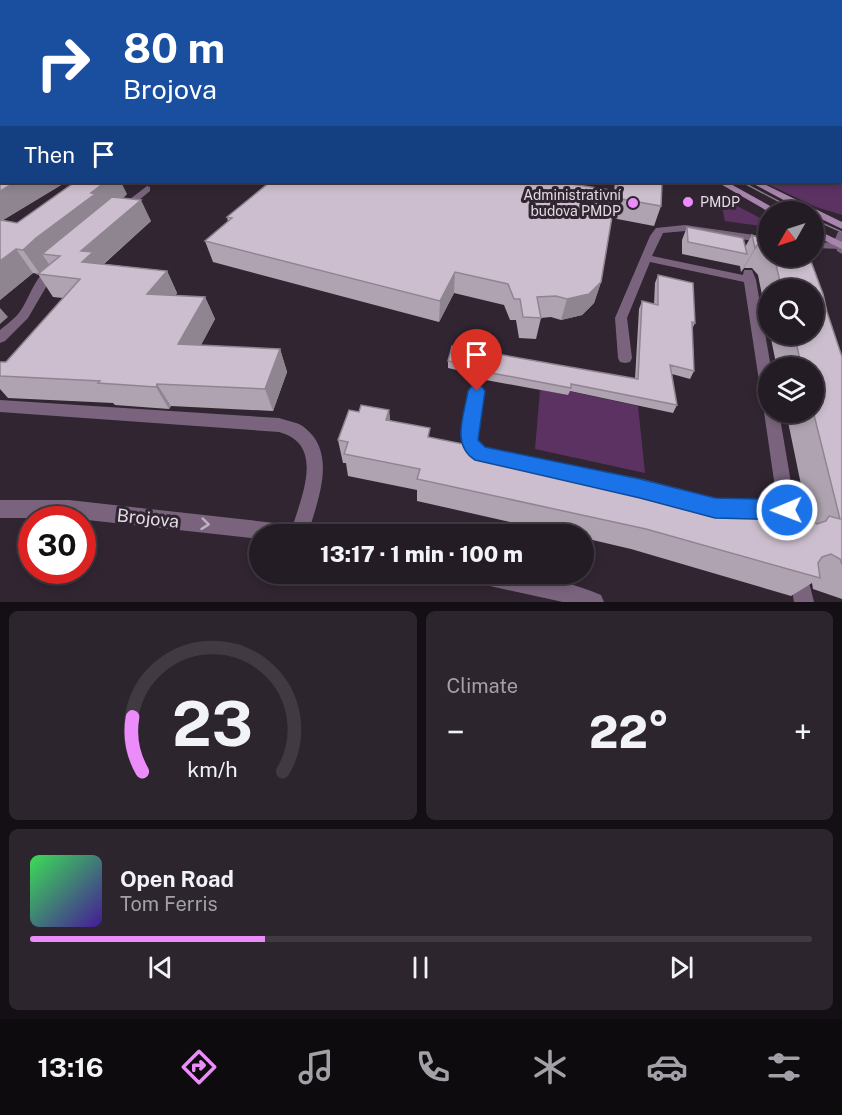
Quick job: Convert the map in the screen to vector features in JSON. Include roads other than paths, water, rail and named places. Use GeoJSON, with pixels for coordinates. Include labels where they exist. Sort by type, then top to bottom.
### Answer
{"type":"FeatureCollection","features":[{"type":"Feature","properties":{"kind":"main road"},"geometry":{"type":"LineString","coordinates":[[723,183],[758,202]]}},
{"type":"Feature","properties":{"kind":"main road"},"geometry":{"type":"LineString","coordinates":[[756,183],[842,226]]}},
{"type":"Feature","properties":{"kind":"main road"},"geometry":{"type":"LineString","coordinates":[[824,237],[842,248]]}},
{"type":"Feature","properties":{"kind":"street"},"geometry":{"type":"LineString","coordinates":[[111,219],[147,189]]}},
{"type":"Feature","properties":{"kind":"street"},"geometry":{"type":"LineString","coordinates":[[625,358],[621,318],[655,236],[664,229],[685,228],[742,241],[758,240]]}},
{"type":"Feature","properties":{"kind":"street"},"geometry":{"type":"LineString","coordinates":[[824,246],[842,248],[840,239],[842,234]]}},
{"type":"Feature","properties":{"kind":"street"},"geometry":{"type":"LineString","coordinates":[[646,258],[749,277],[762,357]]}},
{"type":"Feature","properties":{"kind":"street"},"geometry":{"type":"LineString","coordinates":[[0,338],[24,315],[44,280],[57,265]]}},
{"type":"Feature","properties":{"kind":"street"},"geometry":{"type":"LineString","coordinates":[[477,391],[469,441],[477,452],[493,457]]}},
{"type":"Feature","properties":{"kind":"street"},"geometry":{"type":"LineString","coordinates":[[0,406],[279,425],[299,431],[310,445],[316,466],[300,524]]}},
{"type":"Feature","properties":{"kind":"street"},"geometry":{"type":"LineString","coordinates":[[773,423],[791,533]]}},
{"type":"Feature","properties":{"kind":"street","name":"Brojova"},"geometry":{"type":"LineString","coordinates":[[0,509],[69,509],[249,529]]}},
{"type":"Feature","properties":{"kind":"street"},"geometry":{"type":"LineString","coordinates":[[729,510],[787,510]]}},
{"type":"Feature","properties":{"kind":"street"},"geometry":{"type":"LineString","coordinates":[[527,584],[594,602]]}},
{"type":"Feature","properties":{"kind":"tram line"},"geometry":{"type":"LineString","coordinates":[[744,183],[778,201]]}},
{"type":"Feature","properties":{"kind":"tram line"},"geometry":{"type":"LineString","coordinates":[[824,224],[842,232]]}},
{"type":"Feature","properties":{"kind":"place","name":"PMDP"},"geometry":{"type":"Point","coordinates":[688,202]}},
{"type":"Feature","properties":{"kind":"place","name":"Administrativní budova PMDP"},"geometry":{"type":"Point","coordinates":[633,203]}}]}
